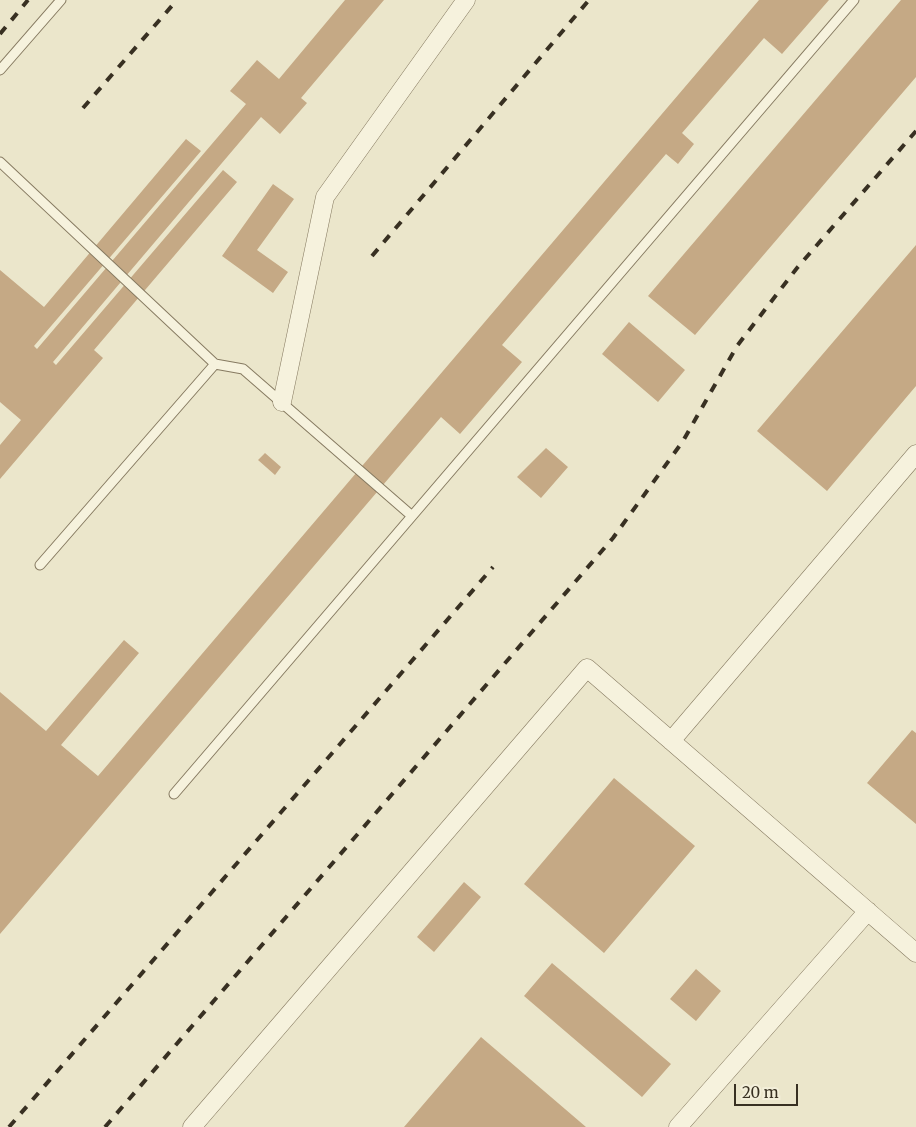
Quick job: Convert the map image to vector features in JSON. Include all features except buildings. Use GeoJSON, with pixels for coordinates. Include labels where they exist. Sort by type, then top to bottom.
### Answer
{"type":"FeatureCollection","features":[{"type":"Feature","properties":{"kind":"street"},"geometry":{"type":"LineString","coordinates":[[282,402],[325,197],[466,0]]}},
{"type":"Feature","properties":{"kind":"street"},"geometry":{"type":"LineString","coordinates":[[672,741],[916,454]]}},
{"type":"Feature","properties":{"kind":"street"},"geometry":{"type":"LineString","coordinates":[[192,1127],[587,668],[916,953]]}},
{"type":"Feature","properties":{"kind":"street"},"geometry":{"type":"LineString","coordinates":[[678,1127],[868,911]]}},
{"type":"Feature","properties":{"kind":"lane"},"geometry":{"type":"LineString","coordinates":[[0,70],[61,0]]}},
{"type":"Feature","properties":{"kind":"lane"},"geometry":{"type":"LineString","coordinates":[[174,794],[854,0]]}},
{"type":"Feature","properties":{"kind":"lane"},"geometry":{"type":"LineString","coordinates":[[0,162],[215,364],[244,369],[412,516]]}},
{"type":"Feature","properties":{"kind":"lane"},"geometry":{"type":"LineString","coordinates":[[40,566],[215,364]]}},
{"type":"Feature","properties":{"kind":"railway"},"geometry":{"type":"LineString","coordinates":[[0,34],[28,0]]}},
{"type":"Feature","properties":{"kind":"railway"},"geometry":{"type":"LineString","coordinates":[[83,108],[177,0]]}},
{"type":"Feature","properties":{"kind":"railway"},"geometry":{"type":"LineString","coordinates":[[372,256],[589,0]]}},
{"type":"Feature","properties":{"kind":"railway"},"geometry":{"type":"LineString","coordinates":[[105,1127],[613,538],[683,441],[737,346],[797,268],[916,131]]}},
{"type":"Feature","properties":{"kind":"railway"},"geometry":{"type":"LineString","coordinates":[[9,1127],[493,567]]}}]}
